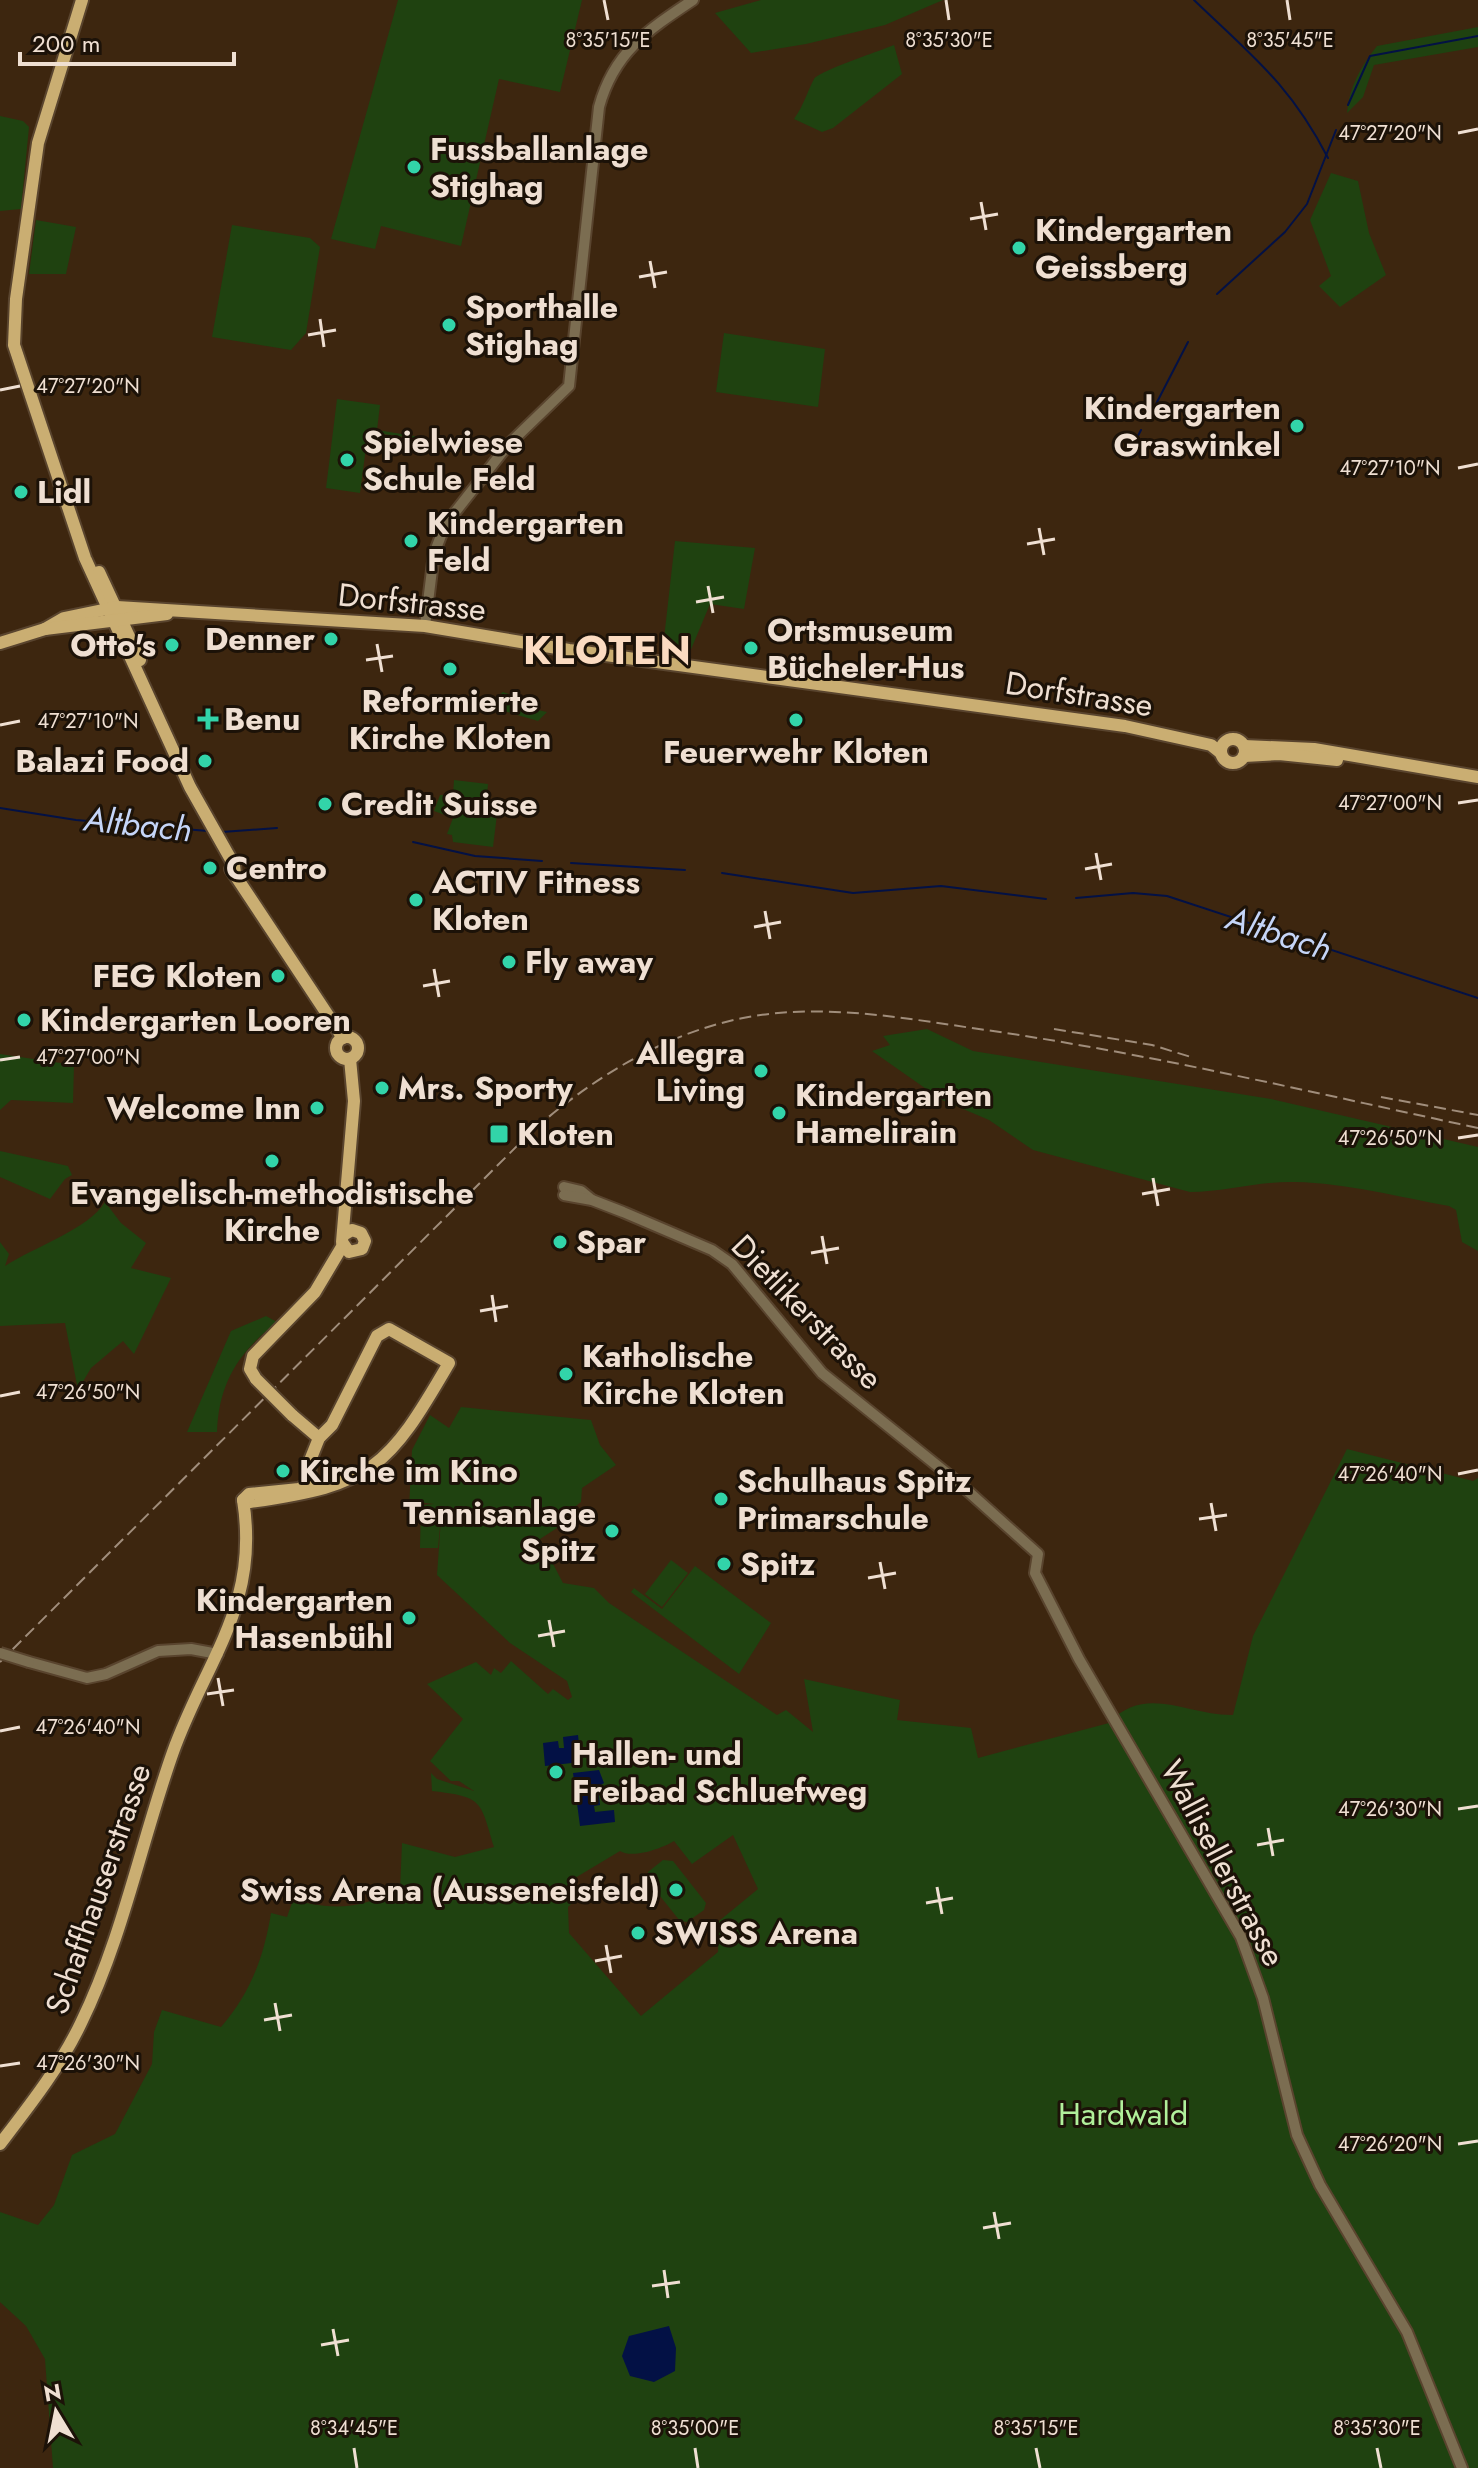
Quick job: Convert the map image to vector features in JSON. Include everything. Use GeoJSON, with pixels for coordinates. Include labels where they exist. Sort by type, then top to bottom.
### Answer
{"type":"FeatureCollection","features":[{"type":"Feature","properties":{"kind":"main road"},"geometry":{"type":"LineString","coordinates":[[82,0],[38,143],[12,331],[16,355],[32,391],[85,558],[131,639],[157,704],[157,712]]}},
{"type":"Feature","properties":{"kind":"main road","name":"Dorfstrasse"},"geometry":{"type":"LineString","coordinates":[[115,613],[141,618],[174,612]]}},
{"type":"Feature","properties":{"kind":"main road"},"geometry":{"type":"LineString","coordinates":[[0,643],[115,613]]}},
{"type":"Feature","properties":{"kind":"main road"},"geometry":{"type":"LineString","coordinates":[[115,613],[151,706],[157,712],[235,874],[343,1038],[352,1038],[358,1044],[357,1053],[350,1059],[354,1101],[346,1203],[349,1240],[309,1299],[253,1356],[250,1369],[256,1379],[319,1438]]}},
{"type":"Feature","properties":{"kind":"main road","name":"Dorfstrasse"},"geometry":{"type":"LineString","coordinates":[[115,613],[245,613],[425,626],[569,650],[1167,733],[1232,739]]}},
{"type":"Feature","properties":{"kind":"main road"},"geometry":{"type":"LineString","coordinates":[[131,639],[141,618]]}},
{"type":"Feature","properties":{"kind":"main road","name":"Dorfstrasse"},"geometry":{"type":"LineString","coordinates":[[1167,733],[1211,745],[1232,763],[1244,751]]}},
{"type":"Feature","properties":{"kind":"main road"},"geometry":{"type":"LineString","coordinates":[[1221,753],[1224,744],[1232,739],[1244,751],[1422,768],[1478,777]]}},
{"type":"Feature","properties":{"kind":"main road"},"geometry":{"type":"LineString","coordinates":[[382,1331],[395,1331],[449,1363],[393,1450],[355,1478],[316,1493],[250,1502],[243,1500],[249,1494],[304,1487],[319,1438],[332,1425],[382,1331]]}},
{"type":"Feature","properties":{"kind":"main road"},"geometry":{"type":"LineString","coordinates":[[311,1472],[329,1488]]}},
{"type":"Feature","properties":{"kind":"main road","name":"Schaffhauserstrasse"},"geometry":{"type":"LineString","coordinates":[[0,2144],[63,2057],[94,1994],[176,1745],[218,1654],[245,1581],[248,1539],[243,1500]]}},
{"type":"Feature","properties":{"kind":"street"},"geometry":{"type":"LineString","coordinates":[[425,626],[434,554],[445,525],[502,452],[569,386],[599,107],[606,79],[630,48],[693,0]]}},
{"type":"Feature","properties":{"kind":"street","name":"Dietlikerstrasse"},"geometry":{"type":"LineString","coordinates":[[564,1191],[688,1239],[732,1264],[822,1373],[960,1484],[1038,1554]]}},
{"type":"Feature","properties":{"kind":"street","name":"Wallisellerstrasse"},"geometry":{"type":"LineString","coordinates":[[1038,1554],[1035,1573],[1079,1659],[1241,1937],[1263,1998],[1297,2135],[1320,2185],[1407,2332],[1462,2468]]}},
{"type":"Feature","properties":{"kind":"street"},"geometry":{"type":"LineString","coordinates":[[0,1653],[87,1678],[106,1674],[158,1651],[191,1649],[218,1654]]}},
{"type":"Feature","properties":{"kind":"green space","name":"Fussballanlage Stighag"},"geometry":{"type":"Polygon","coordinates":[[[398,0],[582,0],[560,92],[499,79],[461,246],[381,226],[375,249],[331,239],[398,0]]]}},
{"type":"Feature","properties":{"kind":"green space"},"geometry":{"type":"Polygon","coordinates":[[[761,0],[943,0],[885,25],[806,44],[751,53],[715,13],[761,0]]]}},
{"type":"Feature","properties":{"kind":"green space"},"geometry":{"type":"Polygon","coordinates":[[[1478,27],[1478,47],[1374,65],[1363,97],[1347,113],[1357,77],[1377,46],[1478,27]]]}},
{"type":"Feature","properties":{"kind":"green space"},"geometry":{"type":"Polygon","coordinates":[[[894,45],[902,74],[833,128],[822,132],[794,119],[818,75],[894,45]]]}},
{"type":"Feature","properties":{"kind":"green space"},"geometry":{"type":"Polygon","coordinates":[[[0,116],[23,121],[29,127],[21,209],[0,211],[0,116]]]}},
{"type":"Feature","properties":{"kind":"green space"},"geometry":{"type":"Polygon","coordinates":[[[1331,173],[1358,181],[1369,233],[1386,275],[1340,307],[1319,286],[1331,276],[1310,220],[1331,173]]]}},
{"type":"Feature","properties":{"kind":"green space"},"geometry":{"type":"Polygon","coordinates":[[[36,220],[76,227],[66,274],[29,274],[36,220]]]}},
{"type":"Feature","properties":{"kind":"green space"},"geometry":{"type":"Polygon","coordinates":[[[232,225],[310,238],[320,247],[306,333],[291,350],[212,337],[232,225]]]}},
{"type":"Feature","properties":{"kind":"green space"},"geometry":{"type":"Polygon","coordinates":[[[724,333],[825,349],[818,407],[716,392],[724,333]]]}},
{"type":"Feature","properties":{"kind":"green space"},"geometry":{"type":"Polygon","coordinates":[[[337,399],[380,405],[377,430],[488,448],[368,432],[360,493],[326,488],[337,399]]]}},
{"type":"Feature","properties":{"kind":"green space"},"geometry":{"type":"Polygon","coordinates":[[[675,541],[755,548],[744,609],[710,604],[687,659],[662,656],[675,541]]]}},
{"type":"Feature","properties":{"kind":"green space"},"geometry":{"type":"Polygon","coordinates":[[[503,692],[533,703],[538,710],[547,712],[538,721],[494,708],[496,697],[503,692]]]}},
{"type":"Feature","properties":{"kind":"green space"},"geometry":{"type":"Polygon","coordinates":[[[454,780],[488,784],[486,804],[498,806],[493,847],[453,842],[452,835],[447,834],[453,818],[434,811],[440,795],[453,795],[454,780]]]}},
{"type":"Feature","properties":{"kind":"green space"},"geometry":{"type":"Polygon","coordinates":[[[927,1029],[973,1051],[1271,1099],[1478,1147],[1478,1251],[1462,1242],[1456,1210],[1449,1206],[1314,1183],[1282,1182],[1190,1192],[1033,1150],[989,1120],[942,1100],[872,1051],[890,1045],[883,1036],[927,1029]]]}},
{"type":"Feature","properties":{"kind":"green space"},"geometry":{"type":"Polygon","coordinates":[[[0,1054],[74,1065],[73,1103],[11,1100],[0,1110],[0,1054]]]}},
{"type":"Feature","properties":{"kind":"green space"},"geometry":{"type":"Polygon","coordinates":[[[0,1151],[68,1166],[72,1175],[65,1179],[50,1199],[0,1177],[0,1151]]]}},
{"type":"Feature","properties":{"kind":"green space"},"geometry":{"type":"Polygon","coordinates":[[[105,1202],[121,1223],[146,1243],[131,1268],[171,1278],[134,1354],[123,1341],[91,1368],[78,1390],[65,1323],[0,1326],[0,1242],[9,1254],[5,1266],[87,1221],[105,1202]]]}},
{"type":"Feature","properties":{"kind":"green space"},"geometry":{"type":"Polygon","coordinates":[[[266,1316],[277,1322],[252,1345],[234,1370],[222,1398],[217,1432],[187,1432],[231,1331],[266,1316]]]}},
{"type":"Feature","properties":{"kind":"green space","name":"Hardwald"},"geometry":{"type":"Polygon","coordinates":[[[461,1407],[591,1420],[600,1445],[616,1465],[582,1488],[581,1502],[555,1522],[557,1528],[540,1539],[563,1583],[594,1588],[609,1603],[777,1715],[786,1710],[813,1732],[804,1679],[900,1700],[897,1720],[971,1728],[978,1758],[1109,1723],[1123,1711],[1137,1705],[1168,1704],[1233,1715],[1253,1636],[1347,1449],[1473,1481],[1478,1478],[1478,2468],[53,2468],[45,2359],[26,2326],[0,2302],[0,2212],[38,2225],[54,2205],[72,2155],[115,2134],[152,2064],[154,2032],[162,2010],[221,2027],[248,1988],[264,1945],[271,1913],[287,1917],[293,1900],[323,1906],[348,1906],[400,1890],[402,1843],[455,1857],[494,1847],[486,1819],[477,1804],[461,1796],[432,1791],[431,1773],[437,1779],[474,1791],[459,1781],[451,1781],[430,1761],[463,1719],[427,1684],[476,1662],[491,1675],[494,1668],[501,1673],[511,1661],[548,1694],[553,1689],[568,1700],[572,1697],[567,1681],[510,1643],[437,1575],[442,1505],[438,1548],[420,1548],[421,1505],[434,1504],[418,1502],[408,1528],[412,1450],[430,1415],[449,1428],[461,1407]],[[733,1835],[692,1864],[674,1841],[640,1853],[620,1851],[575,1878],[579,1896],[568,1907],[569,1933],[641,2016],[718,1952],[719,1921],[758,1889],[733,1835]]]}},
{"type":"Feature","properties":{"kind":"green space"},"geometry":{"type":"Polygon","coordinates":[[[671,1560],[688,1573],[662,1607],[645,1594],[671,1560]]]}},
{"type":"Feature","properties":{"kind":"green space"},"geometry":{"type":"Polygon","coordinates":[[[695,1566],[771,1623],[739,1674],[631,1592],[634,1588],[662,1609],[695,1566]]]}},
{"type":"Feature","properties":{"kind":"green space","name":"Swiss Arena (Ausseneisfeld)"},"geometry":{"type":"Polygon","coordinates":[[[663,1860],[673,1861],[706,1903],[704,1910],[687,1922],[680,1921],[648,1881],[648,1872],[663,1860]]]}},
{"type":"Feature","properties":{"kind":"shaded area"},"geometry":{"type":"Polygon","coordinates":[[[578,1735],[581,1762],[545,1766],[543,1743],[558,1741],[559,1748],[564,1748],[563,1737],[578,1735]]]}},
{"type":"Feature","properties":{"kind":"shaded area"},"geometry":{"type":"Polygon","coordinates":[[[599,1770],[604,1783],[598,1787],[600,1805],[594,1806],[595,1812],[614,1810],[615,1822],[580,1826],[573,1773],[599,1770]]]}},
{"type":"Feature","properties":{"kind":"shaded area"},"geometry":{"type":"Polygon","coordinates":[[[669,2326],[676,2348],[675,2371],[654,2382],[630,2376],[622,2356],[629,2336],[669,2326]]]}},
{"type":"Feature","properties":{"kind":"waterway"},"geometry":{"type":"LineString","coordinates":[[1194,0],[1284,90],[1328,158]]}},
{"type":"Feature","properties":{"kind":"waterway"},"geometry":{"type":"LineString","coordinates":[[1348,105],[1370,56],[1478,36]]}},
{"type":"Feature","properties":{"kind":"waterway"},"geometry":{"type":"LineString","coordinates":[[1217,294],[1285,232],[1307,204],[1336,130]]}},
{"type":"Feature","properties":{"kind":"waterway"},"geometry":{"type":"LineString","coordinates":[[1155,406],[1188,342]]}},
{"type":"Feature","properties":{"kind":"waterway"},"geometry":{"type":"LineString","coordinates":[[1130,451],[1141,430]]}},
{"type":"Feature","properties":{"kind":"waterway","name":"Altbach"},"geometry":{"type":"LineString","coordinates":[[0,808],[76,820],[208,831]]}},
{"type":"Feature","properties":{"kind":"waterway","name":"Altbach"},"geometry":{"type":"LineString","coordinates":[[222,832],[277,828]]}},
{"type":"Feature","properties":{"kind":"waterway","name":"Altbach"},"geometry":{"type":"LineString","coordinates":[[413,842],[475,856],[542,861]]}},
{"type":"Feature","properties":{"kind":"waterway","name":"Altbach"},"geometry":{"type":"LineString","coordinates":[[571,863],[685,870]]}},
{"type":"Feature","properties":{"kind":"waterway","name":"Altbach"},"geometry":{"type":"LineString","coordinates":[[722,873],[853,893],[941,886],[1046,899]]}},
{"type":"Feature","properties":{"kind":"waterway","name":"Altbach"},"geometry":{"type":"LineString","coordinates":[[1076,898],[1133,893],[1167,896],[1478,998]]}},
{"type":"Feature","properties":{"kind":"railway"},"geometry":{"type":"LineString","coordinates":[[0,1662],[532,1131],[604,1076],[685,1035],[713,1025],[772,1014],[829,1012],[887,1016],[1100,1049],[1478,1128]]}},
{"type":"Feature","properties":{"kind":"railway"},"geometry":{"type":"LineString","coordinates":[[1054,1029],[1152,1045],[1191,1057]]}},
{"type":"Feature","properties":{"kind":"railway"},"geometry":{"type":"LineString","coordinates":[[1381,1097],[1478,1115]]}},
{"type":"Feature","properties":{"kind":"place","name":"Fussballanlage Stighag"},"geometry":{"type":"Point","coordinates":[414,167]}},
{"type":"Feature","properties":{"kind":"place","name":"Kindergarten Geissberg"},"geometry":{"type":"Point","coordinates":[1019,248]}},
{"type":"Feature","properties":{"kind":"place","name":"Sporthalle Stighag"},"geometry":{"type":"Point","coordinates":[449,325]}},
{"type":"Feature","properties":{"kind":"place","name":"Kindergarten Graswinkel"},"geometry":{"type":"Point","coordinates":[1297,426]}},
{"type":"Feature","properties":{"kind":"place","name":"Spielwiese Schule Feld"},"geometry":{"type":"Point","coordinates":[347,460]}},
{"type":"Feature","properties":{"kind":"place","name":"Lidl"},"geometry":{"type":"Point","coordinates":[21,492]}},
{"type":"Feature","properties":{"kind":"place","name":"Kindergarten Feld"},"geometry":{"type":"Point","coordinates":[411,541]}},
{"type":"Feature","properties":{"kind":"place","name":"Denner"},"geometry":{"type":"Point","coordinates":[331,639]}},
{"type":"Feature","properties":{"kind":"place","name":"Otto's"},"geometry":{"type":"Point","coordinates":[172,645]}},
{"type":"Feature","properties":{"kind":"place","name":"Ortsmuseum Bücheler-Hus"},"geometry":{"type":"Point","coordinates":[751,648]}},
{"type":"Feature","properties":{"kind":"place","name":"Reformierte Kirche Kloten"},"geometry":{"type":"Point","coordinates":[450,669]}},
{"type":"Feature","properties":{"kind":"place","name":"Benu"},"geometry":{"type":"Point","coordinates":[208,719]}},
{"type":"Feature","properties":{"kind":"place","name":"Feuerwehr Kloten"},"geometry":{"type":"Point","coordinates":[796,720]}},
{"type":"Feature","properties":{"kind":"place","name":"Balazi Food"},"geometry":{"type":"Point","coordinates":[205,761]}},
{"type":"Feature","properties":{"kind":"place","name":"Credit Suisse"},"geometry":{"type":"Point","coordinates":[325,804]}},
{"type":"Feature","properties":{"kind":"place","name":"Centro"},"geometry":{"type":"Point","coordinates":[210,868]}},
{"type":"Feature","properties":{"kind":"place","name":"ACTIV Fitness Kloten"},"geometry":{"type":"Point","coordinates":[416,900]}},
{"type":"Feature","properties":{"kind":"place","name":"Fly away"},"geometry":{"type":"Point","coordinates":[509,962]}},
{"type":"Feature","properties":{"kind":"place","name":"FEG Kloten"},"geometry":{"type":"Point","coordinates":[278,976]}},
{"type":"Feature","properties":{"kind":"place","name":"Kindergarten Looren"},"geometry":{"type":"Point","coordinates":[24,1020]}},
{"type":"Feature","properties":{"kind":"place","name":"Allegra Living"},"geometry":{"type":"Point","coordinates":[761,1071]}},
{"type":"Feature","properties":{"kind":"place","name":"Mrs. Sporty"},"geometry":{"type":"Point","coordinates":[382,1088]}},
{"type":"Feature","properties":{"kind":"place","name":"Welcome Inn"},"geometry":{"type":"Point","coordinates":[317,1108]}},
{"type":"Feature","properties":{"kind":"place","name":"Kindergarten Hamelirain"},"geometry":{"type":"Point","coordinates":[779,1113]}},
{"type":"Feature","properties":{"kind":"place","name":"Kloten"},"geometry":{"type":"Point","coordinates":[499,1134]}},
{"type":"Feature","properties":{"kind":"place","name":"Evangelisch-methodistische Kirche"},"geometry":{"type":"Point","coordinates":[272,1161]}},
{"type":"Feature","properties":{"kind":"place","name":"Spar"},"geometry":{"type":"Point","coordinates":[560,1242]}},
{"type":"Feature","properties":{"kind":"place","name":"Katholische Kirche Kloten"},"geometry":{"type":"Point","coordinates":[566,1374]}},
{"type":"Feature","properties":{"kind":"place","name":"Kirche im Kino"},"geometry":{"type":"Point","coordinates":[283,1471]}},
{"type":"Feature","properties":{"kind":"place","name":"Schulhaus Spitz Primarschule"},"geometry":{"type":"Point","coordinates":[721,1499]}},
{"type":"Feature","properties":{"kind":"place","name":"Tennisanlage Spitz"},"geometry":{"type":"Point","coordinates":[612,1531]}},
{"type":"Feature","properties":{"kind":"place","name":"Spitz"},"geometry":{"type":"Point","coordinates":[724,1564]}},
{"type":"Feature","properties":{"kind":"place","name":"Kindergarten Hasenbühl"},"geometry":{"type":"Point","coordinates":[409,1618]}},
{"type":"Feature","properties":{"kind":"place","name":"Hallen- und Freibad Schluefweg"},"geometry":{"type":"Point","coordinates":[556,1772]}},
{"type":"Feature","properties":{"kind":"place","name":"Swiss Arena (Ausseneisfeld)"},"geometry":{"type":"Point","coordinates":[676,1890]}},
{"type":"Feature","properties":{"kind":"place","name":"SWISS Arena"},"geometry":{"type":"Point","coordinates":[638,1933]}},
{"type":"Feature","properties":{"kind":"district","name":"KLOTEN"},"geometry":{"type":"Point","coordinates":[608,650]}}]}
